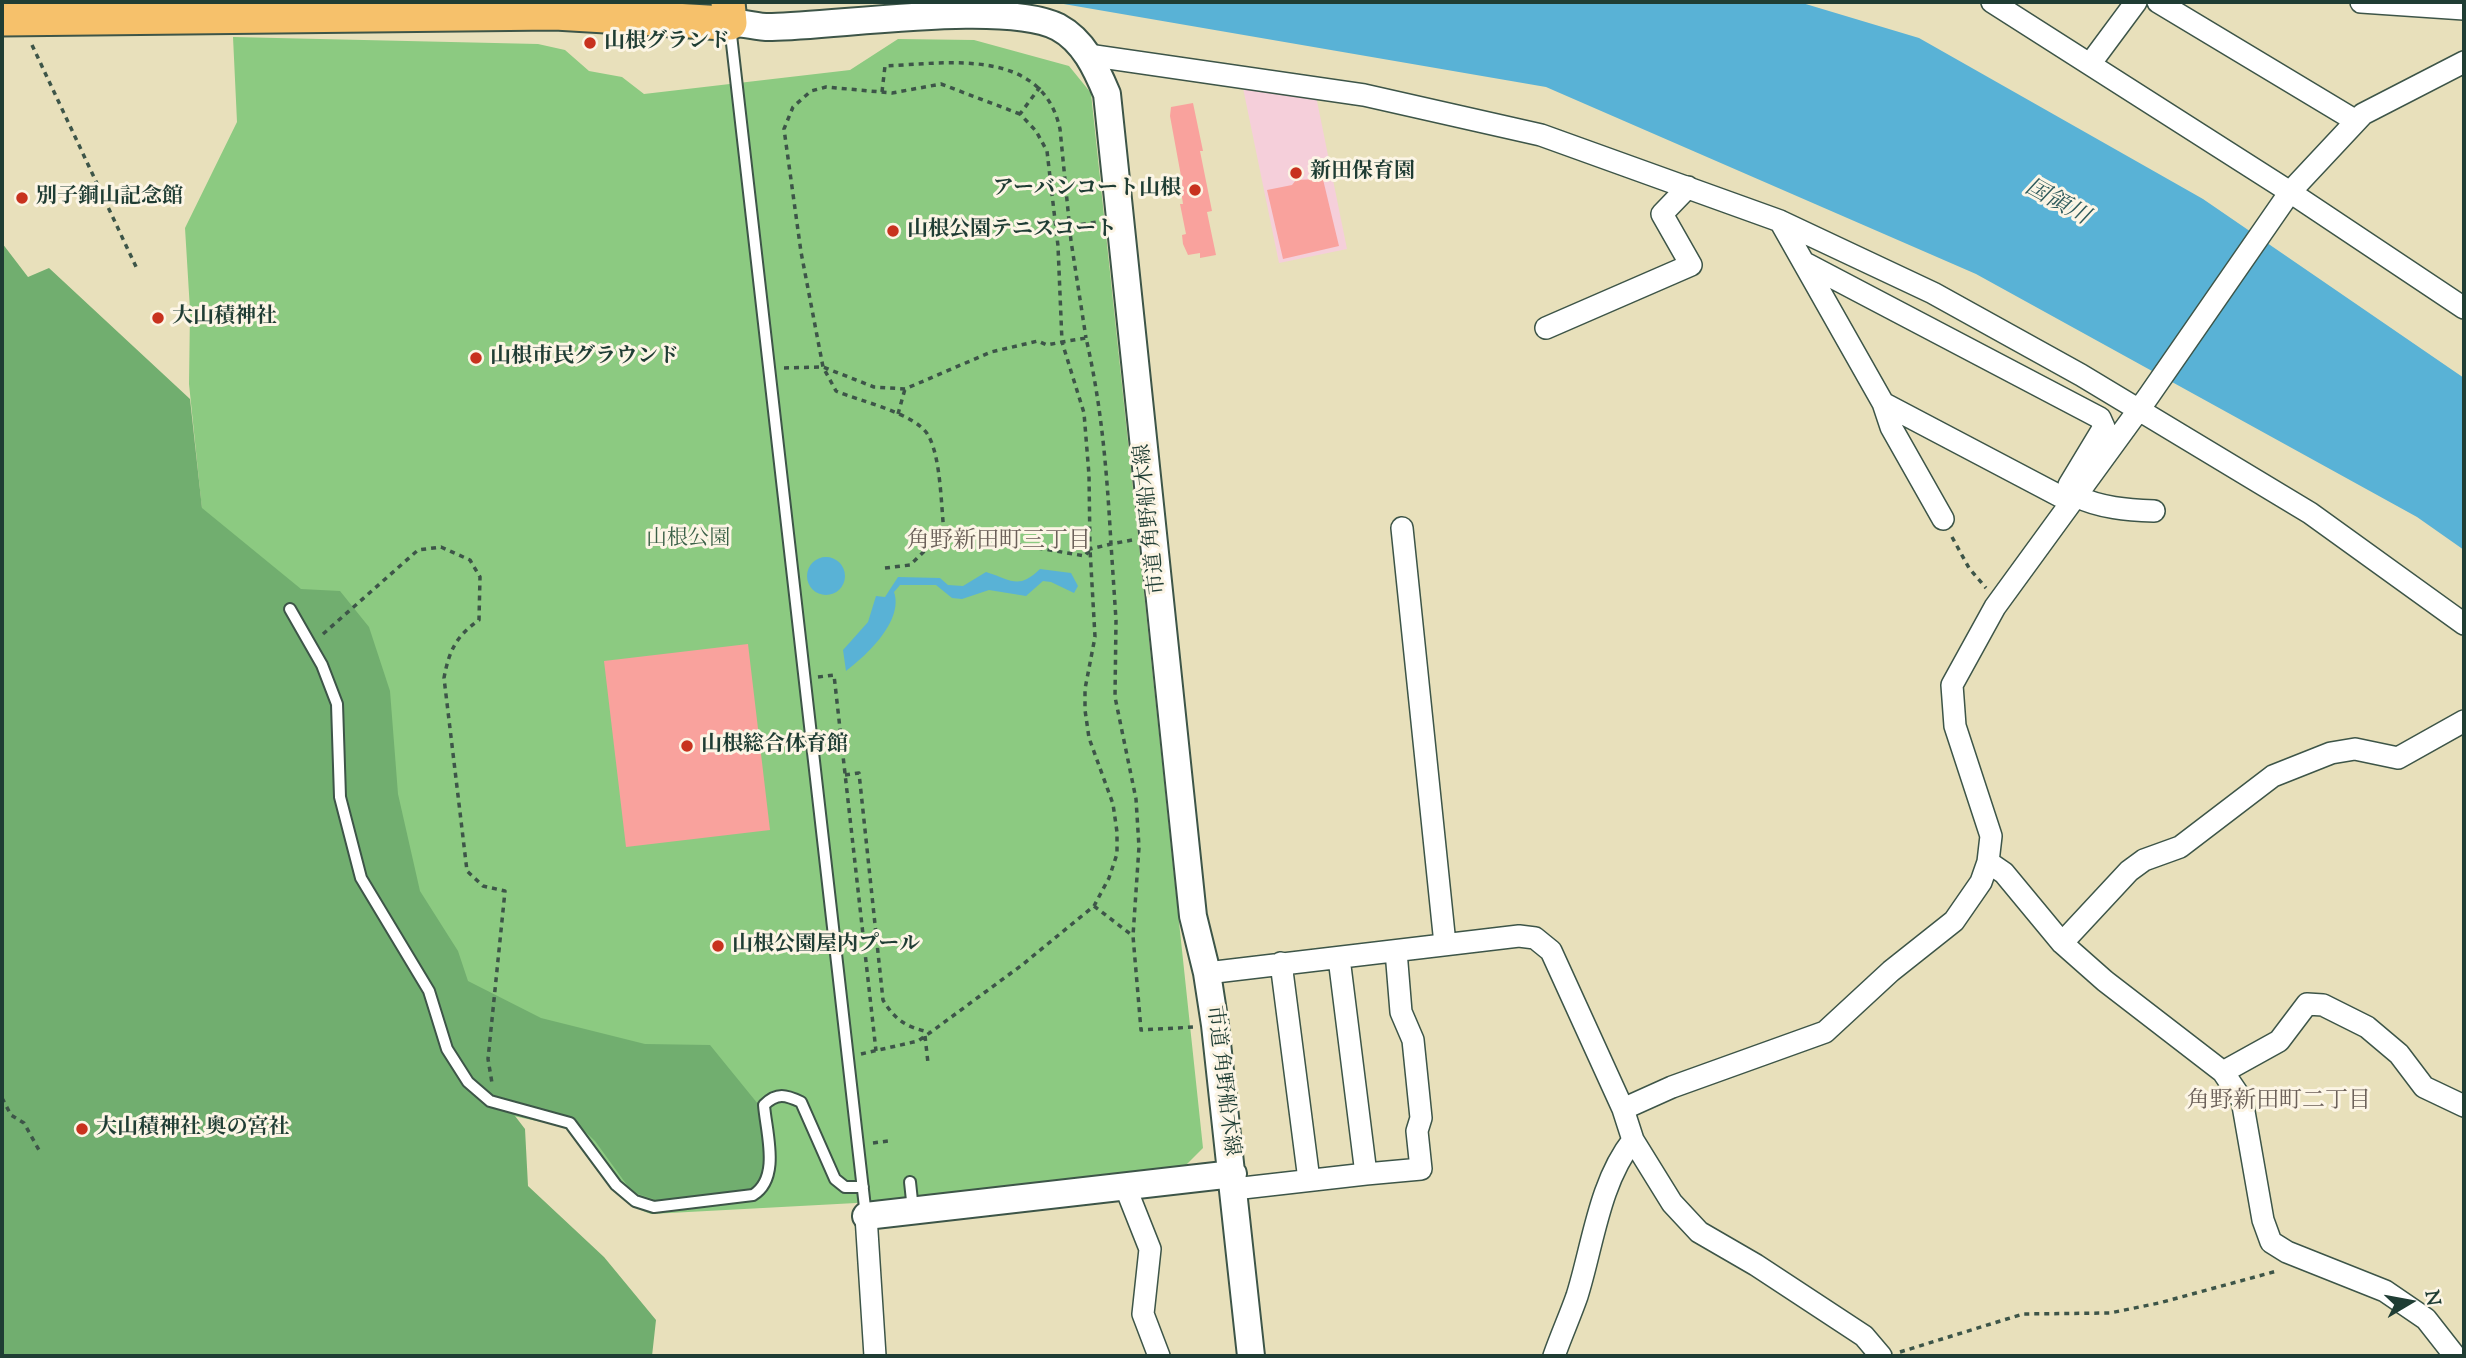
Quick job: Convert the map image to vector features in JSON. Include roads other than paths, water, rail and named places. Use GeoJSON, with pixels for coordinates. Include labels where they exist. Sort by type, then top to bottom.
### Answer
{"type":"FeatureCollection","features":[{"type":"Feature","properties":{"kind":"main road"},"geometry":{"type":"LineString","coordinates":[[11,19],[555,13],[686,23],[729,12]]}},
{"type":"Feature","properties":{"kind":"street"},"geometry":{"type":"LineString","coordinates":[[1992,2],[2090,64],[2287,197],[2464,308]]}},
{"type":"Feature","properties":{"kind":"street"},"geometry":{"type":"LineString","coordinates":[[2090,64],[2136,2]]}},
{"type":"Feature","properties":{"kind":"street"},"geometry":{"type":"LineString","coordinates":[[2158,2],[2356,121]]}},
{"type":"Feature","properties":{"kind":"street"},"geometry":{"type":"LineString","coordinates":[[2361,2],[2464,9]]}},
{"type":"Feature","properties":{"kind":"street","name":"市道 角野船木線"},"geometry":{"type":"LineString","coordinates":[[729,12],[768,28],[974,14],[1028,16],[1058,27],[1088,55],[1107,94],[1193,916],[1208,973],[1215,1025],[1251,1356]]}},
{"type":"Feature","properties":{"kind":"street"},"geometry":{"type":"LineString","coordinates":[[1088,55],[1364,95],[1541,135],[1780,221],[1933,293],[2143,404],[2310,513],[2464,624]]}},
{"type":"Feature","properties":{"kind":"street"},"geometry":{"type":"LineString","coordinates":[[1623,1109],[1672,1087],[1825,1032],[1891,971],[1954,921],[1981,882],[1988,862],[1991,836],[1955,726],[1952,685],[1998,603],[2070,498],[2143,404],[2287,197],[2363,114],[2464,62]]}},
{"type":"Feature","properties":{"kind":"street"},"geometry":{"type":"LineString","coordinates":[[1546,328],[1691,265],[1662,214],[1688,187]]}},
{"type":"Feature","properties":{"kind":"street"},"geometry":{"type":"LineString","coordinates":[[1780,221],[1883,403],[1891,427],[1943,519]]}},
{"type":"Feature","properties":{"kind":"street"},"geometry":{"type":"LineString","coordinates":[[1805,263],[2101,418],[2104,427],[2070,498]]}},
{"type":"Feature","properties":{"kind":"street"},"geometry":{"type":"LineString","coordinates":[[1883,403],[2070,498],[2129,510],[2154,511]]}},
{"type":"Feature","properties":{"kind":"street"},"geometry":{"type":"LineString","coordinates":[[1402,528],[1445,944]]}},
{"type":"Feature","properties":{"kind":"street"},"geometry":{"type":"LineString","coordinates":[[2062,943],[2129,871],[2144,860],[2180,847],[2273,776],[2331,753],[2355,749],[2398,758],[2464,721]]}},
{"type":"Feature","properties":{"kind":"street"},"geometry":{"type":"LineString","coordinates":[[1988,862],[2004,873],[2062,943],[2105,981],[2223,1072],[2242,1100],[2263,1220],[2271,1242],[2312,1262],[2385,1291],[2426,1319],[2455,1356]]}},
{"type":"Feature","properties":{"kind":"street"},"geometry":{"type":"LineString","coordinates":[[1208,973],[1281,962],[1339,958],[1519,936],[1535,938],[1551,951],[1623,1109],[1633,1140],[1672,1203],[1699,1232],[1756,1265],[1864,1336],[1881,1356]]}},
{"type":"Feature","properties":{"kind":"street"},"geometry":{"type":"LineString","coordinates":[[875,1356],[866,1216],[1125,1186],[1309,1180],[1421,1168],[1417,1131],[1421,1118],[1413,1040],[1401,1012],[1396,951]]}},
{"type":"Feature","properties":{"kind":"street"},"geometry":{"type":"LineString","coordinates":[[1339,958],[1366,1174]]}},
{"type":"Feature","properties":{"kind":"street"},"geometry":{"type":"LineString","coordinates":[[1281,962],[1309,1180]]}},
{"type":"Feature","properties":{"kind":"street"},"geometry":{"type":"LineString","coordinates":[[2223,1072],[2279,1041],[2307,1004],[2323,1005],[2367,1027],[2399,1054],[2424,1087],[2464,1106]]}},
{"type":"Feature","properties":{"kind":"street"},"geometry":{"type":"LineString","coordinates":[[1554,1356],[1577,1294],[1591,1238],[1622,1153],[1633,1140]]}},
{"type":"Feature","properties":{"kind":"street"},"geometry":{"type":"LineString","coordinates":[[1125,1186],[1150,1249],[1143,1314],[1158,1356]]}},
{"type":"Feature","properties":{"kind":"lane"},"geometry":{"type":"LineString","coordinates":[[729,12],[866,1216]]}},
{"type":"Feature","properties":{"kind":"lane"},"geometry":{"type":"LineString","coordinates":[[290,608],[311,645],[337,704],[340,797],[361,878],[429,990],[447,1049],[468,1082],[495,1102],[570,1123],[616,1185],[635,1200],[654,1207],[753,1195],[763,1189],[770,1173],[764,1105],[772,1097],[785,1095],[801,1102],[835,1179],[845,1187],[863,1187]]}},
{"type":"Feature","properties":{"kind":"lane"},"geometry":{"type":"LineString","coordinates":[[910,1182],[913,1210]]}},
{"type":"Feature","properties":{"kind":"water","name":"国領川"},"geometry":{"type":"Polygon","coordinates":[[[1052,2],[1799,2],[1919,38],[2203,199],[2464,378],[2464,550],[2417,517],[1976,274],[1546,87],[1052,2]]]}},
{"type":"Feature","properties":{"kind":"water"},"geometry":{"type":"Polygon","coordinates":[[[826,557],[839,563],[845,576],[839,589],[826,595],[813,589],[807,576],[813,563],[826,557]]]}},
{"type":"Feature","properties":{"kind":"water"},"geometry":{"type":"Polygon","coordinates":[[[1040,569],[1071,573],[1078,586],[1074,593],[1043,581],[1026,596],[989,590],[962,599],[952,598],[936,585],[900,585],[894,592],[896,603],[888,626],[873,647],[846,671],[843,650],[868,622],[876,596],[885,597],[898,577],[940,578],[948,585],[963,586],[986,572],[1020,581],[1040,569]]]}},
{"type":"Feature","properties":{"kind":"place","name":"山根グランド"},"geometry":{"type":"Point","coordinates":[590,43]}},
{"type":"Feature","properties":{"kind":"place","name":"新田保育園"},"geometry":{"type":"Point","coordinates":[1296,173]}},
{"type":"Feature","properties":{"kind":"place","name":"アーバンコート山根"},"geometry":{"type":"Point","coordinates":[1195,190]}},
{"type":"Feature","properties":{"kind":"place","name":"別子銅山記念館"},"geometry":{"type":"Point","coordinates":[22,198]}},
{"type":"Feature","properties":{"kind":"place","name":"山根公園テニスコート"},"geometry":{"type":"Point","coordinates":[893,231]}},
{"type":"Feature","properties":{"kind":"place","name":"大山積神社"},"geometry":{"type":"Point","coordinates":[158,318]}},
{"type":"Feature","properties":{"kind":"place","name":"山根市民グラウンド"},"geometry":{"type":"Point","coordinates":[476,358]}},
{"type":"Feature","properties":{"kind":"place","name":"山根総合体育館"},"geometry":{"type":"Point","coordinates":[687,746]}},
{"type":"Feature","properties":{"kind":"place","name":"山根公園屋内プール"},"geometry":{"type":"Point","coordinates":[718,946]}},
{"type":"Feature","properties":{"kind":"place","name":"大山積神社 奥の宮社"},"geometry":{"type":"Point","coordinates":[82,1129]}},
{"type":"Feature","properties":{"kind":"district","name":"角野新田町三丁目"},"geometry":{"type":"Point","coordinates":[999,543]}},
{"type":"Feature","properties":{"kind":"district","name":"角野新田町二丁目"},"geometry":{"type":"Point","coordinates":[2279,1103]}},
{"type":"Feature","properties":{"kind":"park label","name":"山根公園"},"geometry":{"type":"Point","coordinates":[688,540]}}]}
